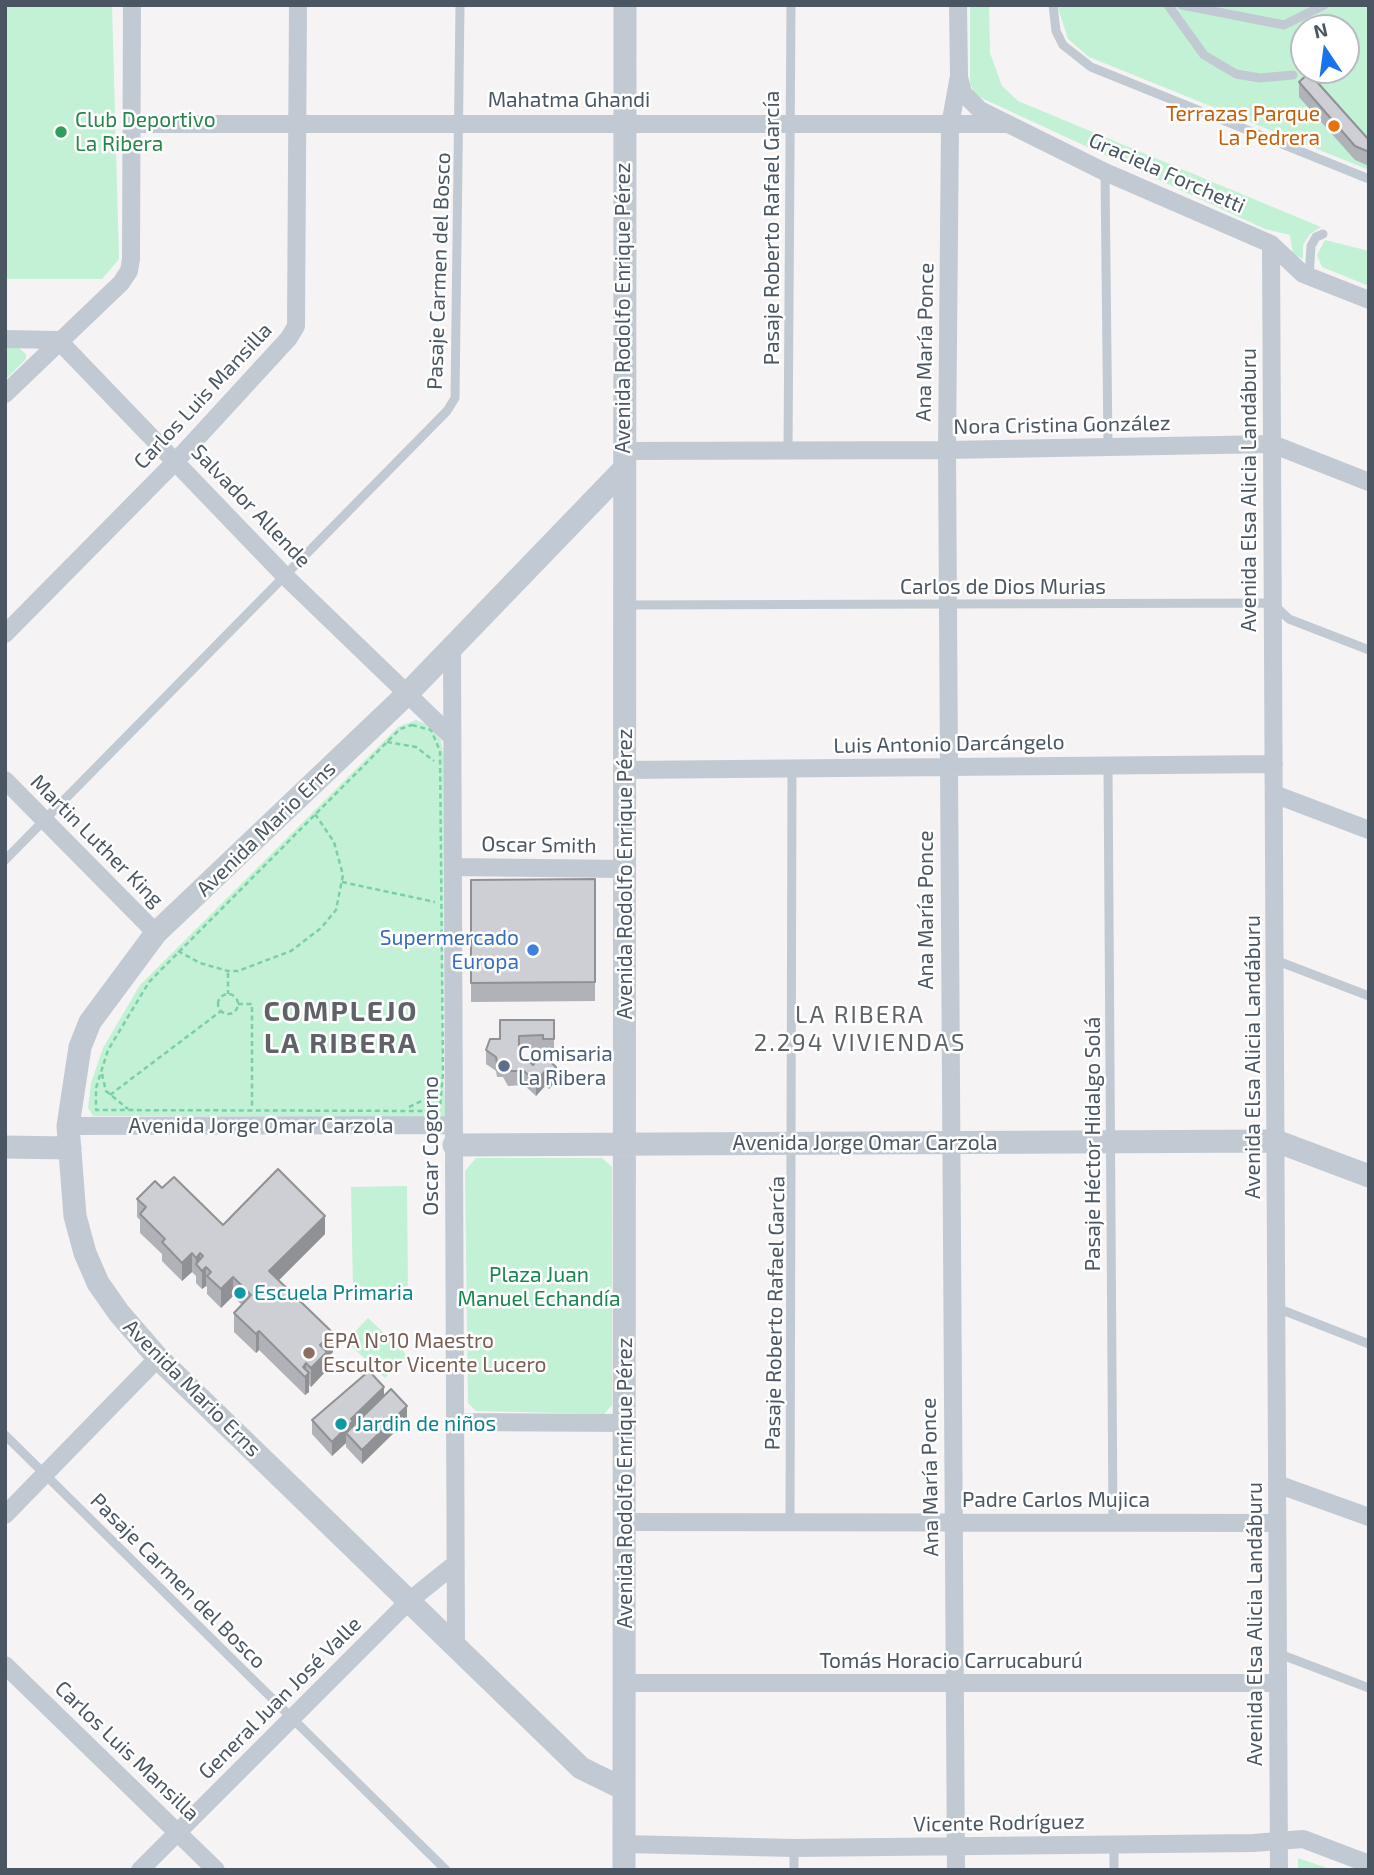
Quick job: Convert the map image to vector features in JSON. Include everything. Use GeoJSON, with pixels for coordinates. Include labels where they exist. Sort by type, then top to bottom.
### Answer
{"type":"FeatureCollection","features":[{"type":"Feature","properties":{"kind":"street"},"geometry":{"type":"LineString","coordinates":[[5,394],[58,340],[121,283],[129,271],[132,5]]}},
{"type":"Feature","properties":{"kind":"street","name":"Carlos Luis Mansilla"},"geometry":{"type":"LineString","coordinates":[[5,634],[176,461],[289,338],[296,326],[298,5]]}},
{"type":"Feature","properties":{"kind":"street","name":"Avenida Rodolfo Enrique Pérez"},"geometry":{"type":"LineString","coordinates":[[624,1870],[625,5]]}},
{"type":"Feature","properties":{"kind":"street","name":"Ana María Ponce"},"geometry":{"type":"LineString","coordinates":[[956,1870],[947,450],[950,125],[959,76],[958,5]]}},
{"type":"Feature","properties":{"kind":"street","name":"Graciela Forchetti"},"geometry":{"type":"LineString","coordinates":[[959,76],[963,93],[971,102],[1006,124],[1105,172],[1271,244],[1309,277],[1369,300]]}},
{"type":"Feature","properties":{"kind":"street","name":"Mahatma Ghandi"},"geometry":{"type":"LineString","coordinates":[[132,124],[1006,124]]}},
{"type":"Feature","properties":{"kind":"street","name":"Avenida Elsa Alicia Landáburu"},"geometry":{"type":"LineString","coordinates":[[1271,244],[1279,1870]]}},
{"type":"Feature","properties":{"kind":"street"},"geometry":{"type":"LineString","coordinates":[[5,339],[58,340]]}},
{"type":"Feature","properties":{"kind":"street","name":"Salvador Allende"},"geometry":{"type":"LineString","coordinates":[[58,340],[284,575],[452,737]]}},
{"type":"Feature","properties":{"kind":"street","name":"Nora Cristina González"},"geometry":{"type":"LineString","coordinates":[[624,460],[788,451],[1272,444],[1369,482]]}},
{"type":"Feature","properties":{"kind":"street","name":"Avenida Mario Erns"},"geometry":{"type":"LineString","coordinates":[[624,460],[406,695],[156,933],[90,1022],[80,1048],[69,1137],[75,1216],[98,1283],[119,1313],[158,1358],[581,1768],[624,1789]]}},
{"type":"Feature","properties":{"kind":"street","name":"Oscar Cogorno"},"geometry":{"type":"LineString","coordinates":[[452,647],[456,1644]]}},
{"type":"Feature","properties":{"kind":"street","name":"Luis Antonio Darcángelo"},"geometry":{"type":"LineString","coordinates":[[625,770],[1274,764]]}},
{"type":"Feature","properties":{"kind":"street","name":"Martin Luther King"},"geometry":{"type":"LineString","coordinates":[[5,780],[156,933]]}},
{"type":"Feature","properties":{"kind":"street"},"geometry":{"type":"LineString","coordinates":[[1274,794],[1369,830]]}},
{"type":"Feature","properties":{"kind":"street","name":"Oscar Smith"},"geometry":{"type":"LineString","coordinates":[[453,867],[625,869]]}},
{"type":"Feature","properties":{"kind":"street","name":"Avenida Jorge Omar Carzola"},"geometry":{"type":"LineString","coordinates":[[5,1147],[69,1137],[454,1135],[624,1144],[1276,1142]]}},
{"type":"Feature","properties":{"kind":"street"},"geometry":{"type":"LineString","coordinates":[[1276,1142],[1369,1177]]}},
{"type":"Feature","properties":{"kind":"street"},"geometry":{"type":"LineString","coordinates":[[5,1515],[46,1476],[158,1358]]}},
{"type":"Feature","properties":{"kind":"street"},"geometry":{"type":"LineString","coordinates":[[456,1422],[625,1423]]}},
{"type":"Feature","properties":{"kind":"street"},"geometry":{"type":"LineString","coordinates":[[1277,1484],[1369,1517]]}},
{"type":"Feature","properties":{"kind":"street","name":"Padre Carlos Mujica"},"geometry":{"type":"LineString","coordinates":[[625,1522],[1277,1522]]}},
{"type":"Feature","properties":{"kind":"street","name":"General Juan José Valle"},"geometry":{"type":"LineString","coordinates":[[141,1870],[410,1601],[455,1564]]}},
{"type":"Feature","properties":{"kind":"street","name":"Carlos Luis Mansilla"},"geometry":{"type":"LineString","coordinates":[[5,1665],[216,1870]]}},
{"type":"Feature","properties":{"kind":"street","name":"Tomás Horacio Carrucaburú"},"geometry":{"type":"LineString","coordinates":[[625,1683],[1277,1683]]}},
{"type":"Feature","properties":{"kind":"street","name":"Vicente Rodríguez"},"geometry":{"type":"LineString","coordinates":[[624,1844],[794,1848],[1303,1839],[1369,1864]]}},
{"type":"Feature","properties":{"kind":"lane","name":"Pasaje Carmen del Bosco"},"geometry":{"type":"LineString","coordinates":[[5,860],[447,411],[455,398],[461,123],[460,5]]}},
{"type":"Feature","properties":{"kind":"lane","name":"Pasaje Roberto Rafael García"},"geometry":{"type":"LineString","coordinates":[[788,451],[791,5]]}},
{"type":"Feature","properties":{"kind":"lane"},"geometry":{"type":"LineString","coordinates":[[1053,5],[1056,31],[1063,45],[1091,67],[1369,179]]}},
{"type":"Feature","properties":{"kind":"lane"},"geometry":{"type":"LineString","coordinates":[[1168,5],[1204,55],[1236,74],[1261,78],[1290,75]]}},
{"type":"Feature","properties":{"kind":"lane"},"geometry":{"type":"LineString","coordinates":[[1182,5],[1284,26],[1324,5]]}},
{"type":"Feature","properties":{"kind":"lane"},"geometry":{"type":"LineString","coordinates":[[1105,172],[1108,447]]}},
{"type":"Feature","properties":{"kind":"lane"},"geometry":{"type":"LineString","coordinates":[[1309,277],[1311,246],[1324,234]]}},
{"type":"Feature","properties":{"kind":"lane"},"geometry":{"type":"LineString","coordinates":[[1272,603],[1289,619],[1369,650]]}},
{"type":"Feature","properties":{"kind":"lane","name":"Carlos de Dios Murias"},"geometry":{"type":"LineString","coordinates":[[624,604],[1272,603]]}},
{"type":"Feature","properties":{"kind":"lane","name":"Pasaje Héctor Hidalgo Solá"},"geometry":{"type":"LineString","coordinates":[[1108,765],[1113,1523]]}},
{"type":"Feature","properties":{"kind":"lane","name":"Pasaje Roberto Rafael García"},"geometry":{"type":"LineString","coordinates":[[790,1523],[794,1144],[792,768]]}},
{"type":"Feature","properties":{"kind":"lane"},"geometry":{"type":"LineString","coordinates":[[1275,960],[1369,996]]}},
{"type":"Feature","properties":{"kind":"lane"},"geometry":{"type":"LineString","coordinates":[[1277,1308],[1369,1344]]}},
{"type":"Feature","properties":{"kind":"lane","name":"Pasaje Carmen del Bosco"},"geometry":{"type":"LineString","coordinates":[[5,1435],[446,1870]]}},
{"type":"Feature","properties":{"kind":"lane"},"geometry":{"type":"LineString","coordinates":[[1277,1653],[1369,1688]]}},
{"type":"Feature","properties":{"kind":"lane"},"geometry":{"type":"LineString","coordinates":[[1114,1844],[1114,1870]]}},
{"type":"Feature","properties":{"kind":"lane"},"geometry":{"type":"LineString","coordinates":[[794,1848],[794,1870]]}},
{"type":"Feature","properties":{"kind":"path"},"geometry":{"type":"LineString","coordinates":[[412,725],[426,727],[437,738],[441,771],[443,1074],[440,1106],[436,1110],[96,1110],[94,1107],[101,1071],[117,1031],[137,999],[177,951],[400,729],[412,725]]}},
{"type":"Feature","properties":{"kind":"path"},"geometry":{"type":"LineString","coordinates":[[387,742],[416,747],[427,753],[441,771]]}},
{"type":"Feature","properties":{"kind":"path"},"geometry":{"type":"LineString","coordinates":[[177,951],[200,963],[228,971],[271,960],[307,939],[336,910],[342,882],[340,857],[334,842],[315,814]]}},
{"type":"Feature","properties":{"kind":"path"},"geometry":{"type":"LineString","coordinates":[[342,882],[442,903]]}},
{"type":"Feature","properties":{"kind":"path"},"geometry":{"type":"LineString","coordinates":[[228,971],[228,994]]}},
{"type":"Feature","properties":{"kind":"path"},"geometry":{"type":"LineString","coordinates":[[228,994],[237,998],[238,1004]]}},
{"type":"Feature","properties":{"kind":"path"},"geometry":{"type":"LineString","coordinates":[[221,1011],[218,1001],[228,994]]}},
{"type":"Feature","properties":{"kind":"path"},"geometry":{"type":"LineString","coordinates":[[110,1095],[221,1011],[230,1013],[238,1004],[252,1004],[252,1110]]}},
{"type":"Feature","properties":{"kind":"path"},"geometry":{"type":"LineString","coordinates":[[101,1071],[110,1095],[129,1110]]}},
{"type":"Feature","properties":{"kind":"path"},"geometry":{"type":"LineString","coordinates":[[395,1111],[430,1097],[443,1074]]}},
{"type":"Feature","properties":{"kind":"green space","name":"Club Deportivo La Ribera"},"geometry":{"type":"Polygon","coordinates":[[[5,5],[112,5],[119,259],[102,279],[5,279],[5,5]]]}},
{"type":"Feature","properties":{"kind":"green space"},"geometry":{"type":"Polygon","coordinates":[[[970,5],[989,5],[990,53],[1002,86],[1018,101],[1321,227],[1310,234],[1303,245],[1303,259],[1293,254],[1290,235],[1265,229],[975,95],[970,83],[970,5]]]}},
{"type":"Feature","properties":{"kind":"green space"},"geometry":{"type":"Polygon","coordinates":[[[1057,5],[1369,5],[1369,170],[1089,57],[1068,39],[1057,5]]]}},
{"type":"Feature","properties":{"kind":"green space"},"geometry":{"type":"Polygon","coordinates":[[[1325,240],[1369,251],[1369,286],[1322,267],[1317,255],[1325,240]]]}},
{"type":"Feature","properties":{"kind":"green space"},"geometry":{"type":"Polygon","coordinates":[[[5,348],[19,348],[26,354],[26,359],[5,380],[5,348]]]}},
{"type":"Feature","properties":{"kind":"green space"},"geometry":{"type":"Polygon","coordinates":[[[416,720],[431,726],[441,740],[444,758],[443,1074],[446,1116],[442,1120],[417,1117],[93,1116],[88,1108],[91,1083],[103,1048],[140,985],[398,727],[416,720]]]}},
{"type":"Feature","properties":{"kind":"green space","name":"Plaza Juan Manuel Echandía"},"geometry":{"type":"Polygon","coordinates":[[[476,1158],[602,1158],[612,1167],[612,1405],[604,1414],[476,1411],[468,1403],[465,1171],[476,1158]]]}},
{"type":"Feature","properties":{"kind":"green space"},"geometry":{"type":"Polygon","coordinates":[[[407,1186],[408,1290],[353,1291],[351,1187],[407,1186]]]}},
{"type":"Feature","properties":{"kind":"green space"},"geometry":{"type":"Polygon","coordinates":[[[368,1318],[407,1355],[385,1378],[346,1341],[368,1318]]]}},
{"type":"Feature","properties":{"kind":"green space"},"geometry":{"type":"Polygon","coordinates":[[[1298,1858],[1333,1870],[1298,1870],[1298,1858]]]}},
{"type":"Feature","properties":{"kind":"building"},"geometry":{"type":"Polygon","coordinates":[[[1301,84],[1319,84],[1369,140],[1369,152],[1355,146],[1301,84]]]}},
{"type":"Feature","properties":{"kind":"building","name":"Supermercado Europa"},"geometry":{"type":"Polygon","coordinates":[[[595,879],[595,982],[471,983],[471,880],[595,879]]]}},
{"type":"Feature","properties":{"kind":"building"},"geometry":{"type":"Polygon","coordinates":[[[500,1020],[554,1020],[554,1039],[543,1039],[543,1035],[519,1036],[519,1059],[527,1059],[533,1065],[542,1054],[556,1067],[549,1075],[545,1071],[536,1082],[524,1071],[508,1071],[503,1062],[497,1063],[496,1057],[486,1050],[490,1039],[500,1039],[500,1020]]]}},
{"type":"Feature","properties":{"kind":"building","name":"EPA Nº10 Maestro Escultor Vicente Lucero"},"geometry":{"type":"Polygon","coordinates":[[[278,1169],[325,1216],[269,1271],[333,1333],[320,1345],[327,1352],[311,1368],[306,1363],[303,1367],[309,1373],[305,1377],[259,1331],[256,1334],[234,1313],[251,1295],[233,1277],[221,1289],[207,1276],[211,1272],[206,1267],[202,1271],[196,1264],[203,1256],[200,1253],[196,1258],[192,1253],[182,1263],[162,1242],[165,1239],[140,1214],[146,1207],[137,1199],[155,1181],[162,1188],[174,1177],[223,1225],[278,1169]]]}},
{"type":"Feature","properties":{"kind":"building"},"geometry":{"type":"Polygon","coordinates":[[[369,1371],[384,1387],[332,1442],[312,1420],[369,1371]]]}},
{"type":"Feature","properties":{"kind":"building"},"geometry":{"type":"Polygon","coordinates":[[[391,1389],[407,1406],[362,1450],[346,1433],[391,1389]]]}},
{"type":"Feature","properties":{"kind":"place","name":"Terrazas Parque La Pedrera"},"geometry":{"type":"Point","coordinates":[1334,126]}},
{"type":"Feature","properties":{"kind":"place","name":"Club Deportivo La Ribera"},"geometry":{"type":"Point","coordinates":[61,132]}},
{"type":"Feature","properties":{"kind":"place","name":"Supermercado Europa"},"geometry":{"type":"Point","coordinates":[533,950]}},
{"type":"Feature","properties":{"kind":"place","name":"Comisaria La Ribera"},"geometry":{"type":"Point","coordinates":[504,1066]}},
{"type":"Feature","properties":{"kind":"place","name":"Escuela Primaria"},"geometry":{"type":"Point","coordinates":[240,1293]}},
{"type":"Feature","properties":{"kind":"place","name":"EPA Nº10 Maestro Escultor Vicente Lucero"},"geometry":{"type":"Point","coordinates":[309,1353]}},
{"type":"Feature","properties":{"kind":"place","name":"Jardin de niños"},"geometry":{"type":"Point","coordinates":[341,1424]}},
{"type":"Feature","properties":{"kind":"district","name":"COMPLEJO LA RIBERA"},"geometry":{"type":"Point","coordinates":[341,1028]}},
{"type":"Feature","properties":{"kind":"district","name":"LA RIBERA 2.294 VIVIENDAS"},"geometry":{"type":"Point","coordinates":[860,1029]}}]}
